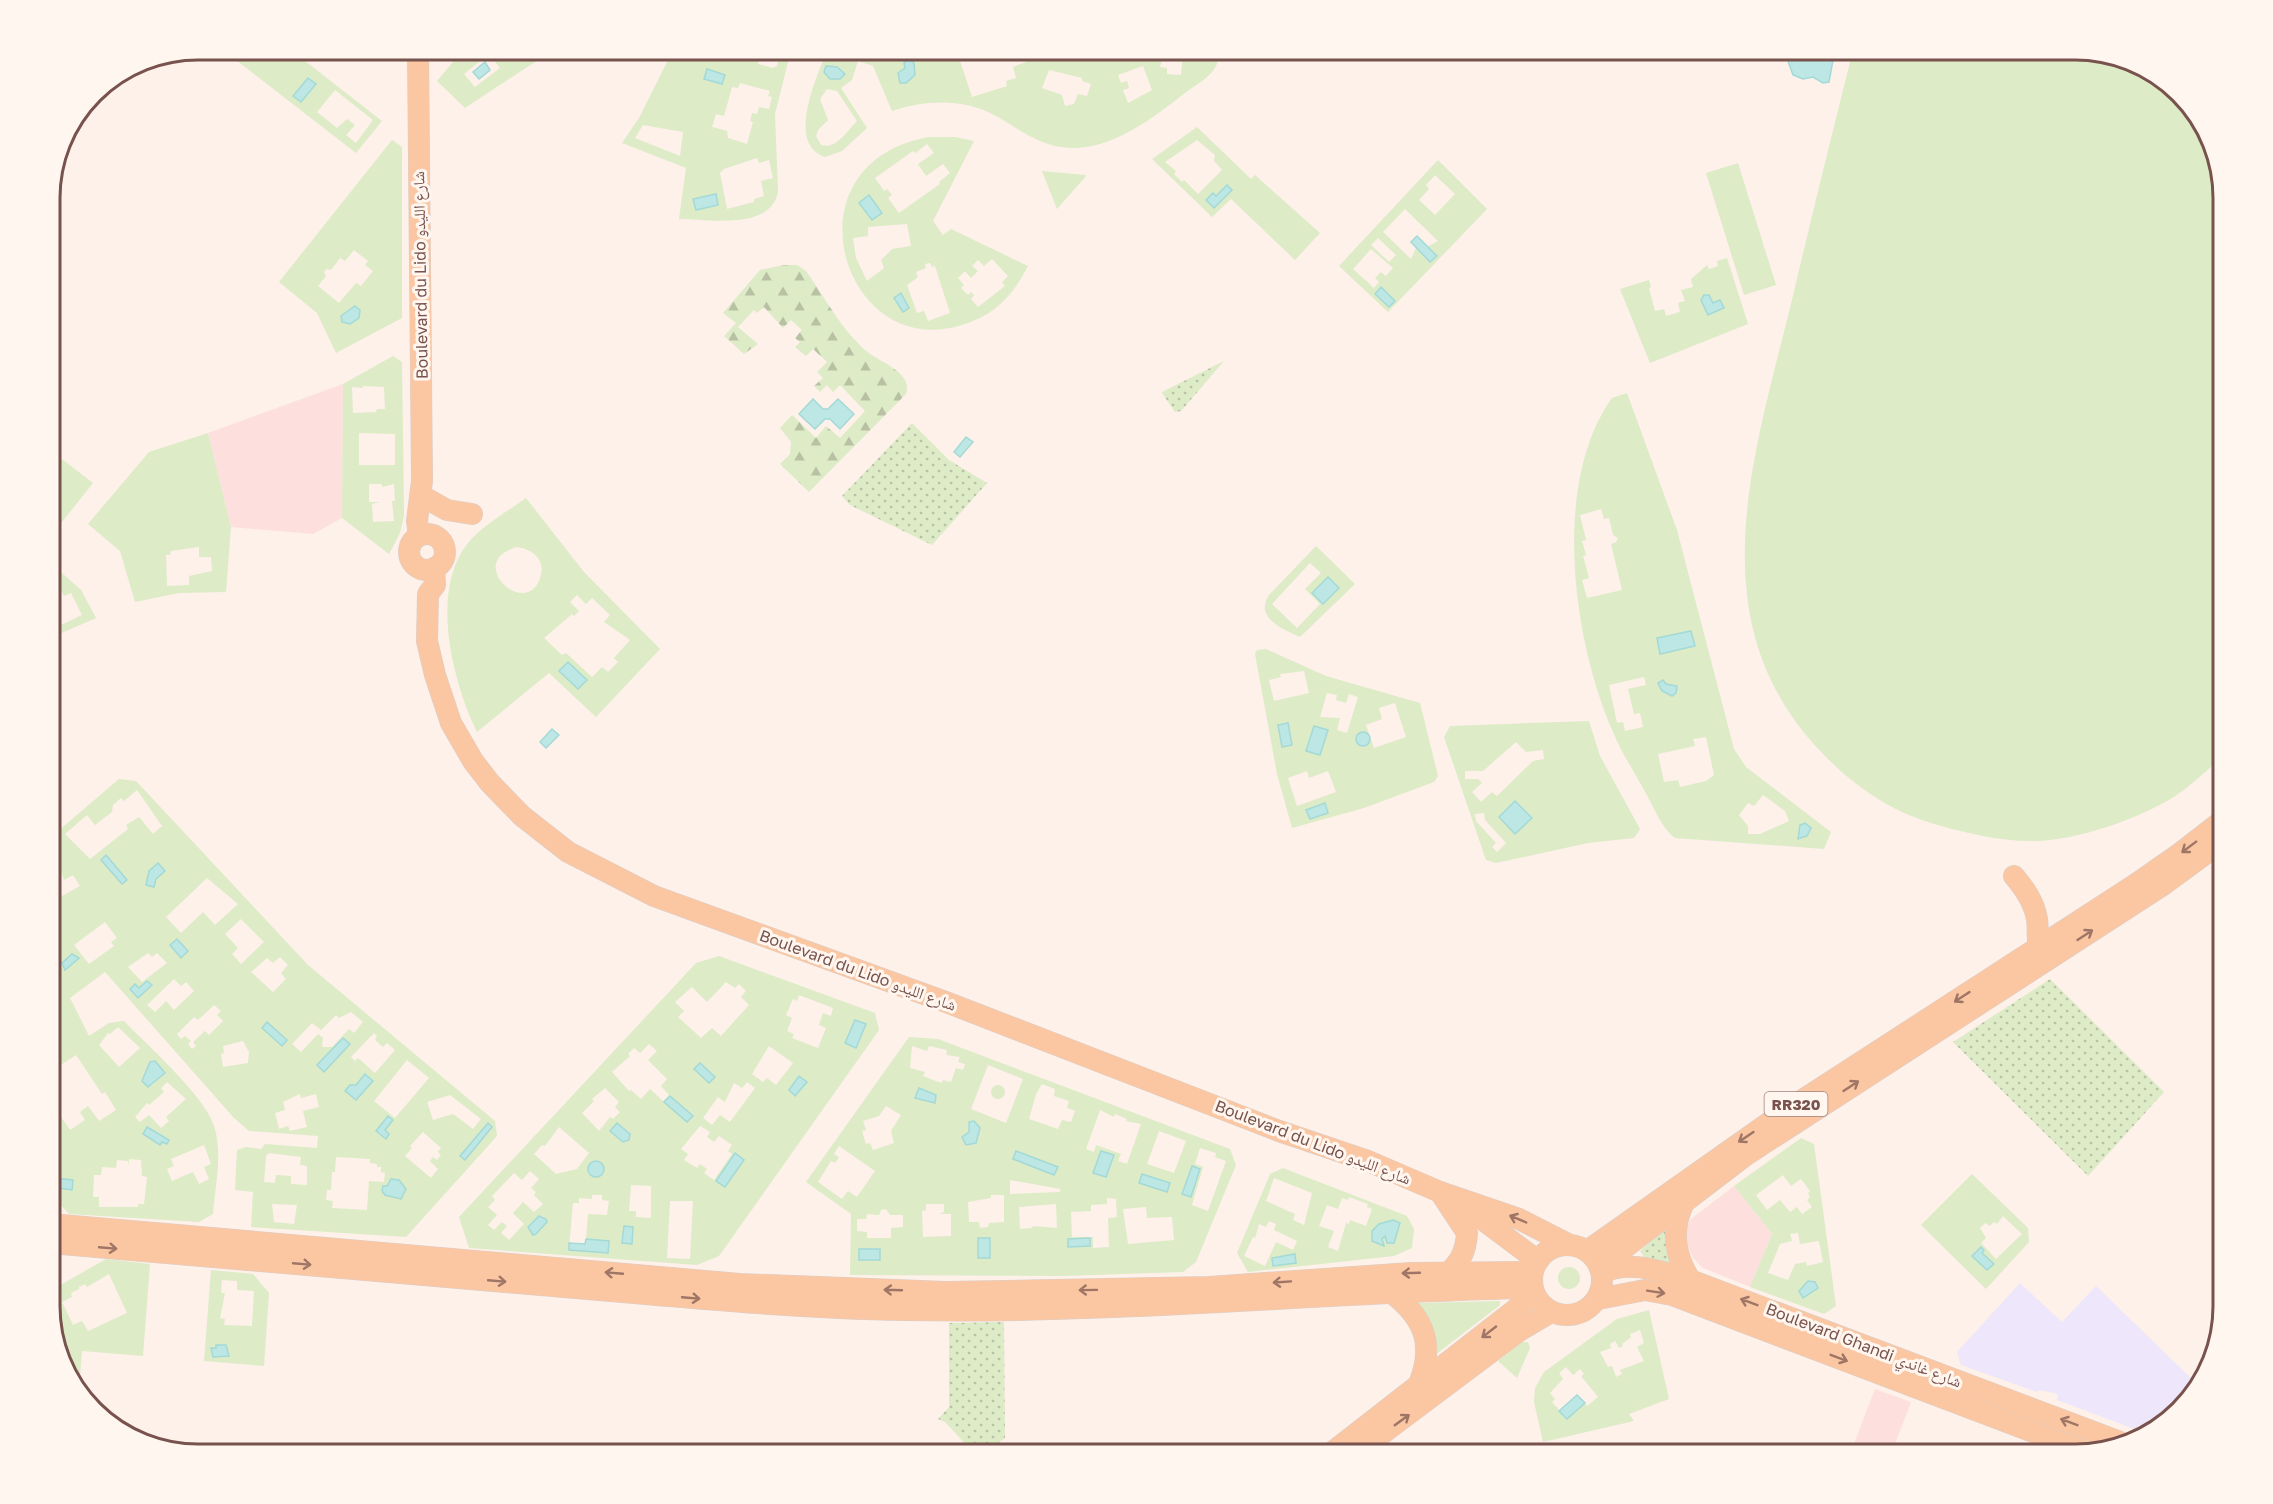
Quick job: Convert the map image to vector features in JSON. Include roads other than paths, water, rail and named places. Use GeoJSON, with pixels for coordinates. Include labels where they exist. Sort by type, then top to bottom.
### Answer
{"type":"FeatureCollection","features":[{"type":"Feature","properties":{"kind":"main road","name":"Boulevard du Lido شارع الليدو"},"geometry":{"type":"LineString","coordinates":[[418,60],[421,499],[425,536],[442,543],[445,552],[442,562],[428,569],[435,585],[428,594],[427,641],[442,696],[459,739],[481,772],[506,800],[546,837],[567,852],[654,896],[946,1002],[1279,1131],[1368,1161],[1440,1192],[1519,1219],[1579,1248]]}},
{"type":"Feature","properties":{"kind":"main road"},"geometry":{"type":"LineString","coordinates":[[421,499],[447,510],[472,514]]}},
{"type":"Feature","properties":{"kind":"main road","name":"RR320"},"geometry":{"type":"LineString","coordinates":[[1602,1271],[1685,1200],[1746,1155],[2042,954],[2213,828]]}},
{"type":"Feature","properties":{"kind":"main road","name":"RR320"},"geometry":{"type":"LineString","coordinates":[[1344,1444],[1417,1389],[1534,1279],[1552,1248],[1579,1248],[1784,1112],[2042,954],[2163,885],[2213,848]]}},
{"type":"Feature","properties":{"kind":"main road"},"geometry":{"type":"LineString","coordinates":[[2014,876],[2024,888],[2034,908],[2042,954]]}},
{"type":"Feature","properties":{"kind":"main road","name":"Boulevard du Lido شارع الليدو"},"geometry":{"type":"LineString","coordinates":[[1440,1192],[1491,1224],[1534,1279]]}},
{"type":"Feature","properties":{"kind":"main road"},"geometry":{"type":"LineString","coordinates":[[1440,1192],[1467,1233],[1464,1252],[1459,1263],[1449,1272]]}},
{"type":"Feature","properties":{"kind":"main road"},"geometry":{"type":"LineString","coordinates":[[1685,1200],[1676,1221],[1675,1241],[1679,1258],[1690,1280]]}},
{"type":"Feature","properties":{"kind":"main road"},"geometry":{"type":"LineString","coordinates":[[60,1225],[740,1284],[935,1292],[1209,1287],[1449,1272],[1534,1279]]}},
{"type":"Feature","properties":{"kind":"main road"},"geometry":{"type":"LineString","coordinates":[[60,1244],[743,1302],[846,1308],[1015,1311],[1202,1305],[1392,1293],[1534,1279]]}},
{"type":"Feature","properties":{"kind":"main road"},"geometry":{"type":"LineString","coordinates":[[1534,1279],[1541,1305],[1551,1312],[1574,1316],[1592,1307],[1598,1299],[1603,1283],[1602,1271],[1579,1248]]}},
{"type":"Feature","properties":{"kind":"main road","name":"Boulevard Ghandi شارع غاندي"},"geometry":{"type":"LineString","coordinates":[[1602,1271],[1633,1266],[1690,1280],[2112,1439]]}},
{"type":"Feature","properties":{"kind":"main road","name":"Boulevard Ghandi شارع غاندي"},"geometry":{"type":"LineString","coordinates":[[1598,1299],[1645,1290],[1672,1295],[2065,1444]]}},
{"type":"Feature","properties":{"kind":"main road"},"geometry":{"type":"LineString","coordinates":[[1392,1293],[1418,1317],[1424,1333],[1425,1362],[1417,1389]]}},
{"type":"Feature","properties":{"kind":"main road"},"geometry":{"type":"LineString","coordinates":[[1370,1444],[1519,1331],[1551,1312]]}},
{"type":"Feature","properties":{"kind":"water"},"geometry":{"type":"Polygon","coordinates":[[[910,60],[914,63],[915,75],[906,83],[900,83],[898,73],[905,68],[904,63],[910,60]]]}},
{"type":"Feature","properties":{"kind":"water"},"geometry":{"type":"Polygon","coordinates":[[[1833,60],[1829,82],[1823,83],[1813,77],[1803,79],[1793,75],[1788,61],[1833,60]]]}},
{"type":"Feature","properties":{"kind":"water"},"geometry":{"type":"Polygon","coordinates":[[[485,62],[490,70],[479,79],[473,72],[485,62]]]}},
{"type":"Feature","properties":{"kind":"water"},"geometry":{"type":"Polygon","coordinates":[[[826,66],[837,67],[845,74],[840,79],[830,79],[824,72],[826,66]]]}},
{"type":"Feature","properties":{"kind":"water"},"geometry":{"type":"Polygon","coordinates":[[[707,69],[725,75],[722,84],[704,79],[707,69]]]}},
{"type":"Feature","properties":{"kind":"water"},"geometry":{"type":"Polygon","coordinates":[[[308,78],[316,84],[301,102],[293,96],[308,78]]]}},
{"type":"Feature","properties":{"kind":"water"},"geometry":{"type":"Polygon","coordinates":[[[1227,185],[1232,190],[1214,208],[1206,200],[1213,193],[1216,196],[1227,185]]]}},
{"type":"Feature","properties":{"kind":"water"},"geometry":{"type":"Polygon","coordinates":[[[716,194],[718,205],[696,210],[693,199],[716,194]]]}},
{"type":"Feature","properties":{"kind":"water"},"geometry":{"type":"Polygon","coordinates":[[[869,195],[882,213],[872,220],[859,203],[869,195]]]}},
{"type":"Feature","properties":{"kind":"water"},"geometry":{"type":"Polygon","coordinates":[[[1417,236],[1437,256],[1430,262],[1411,242],[1417,236]]]}},
{"type":"Feature","properties":{"kind":"water"},"geometry":{"type":"Polygon","coordinates":[[[1381,287],[1395,301],[1389,307],[1375,294],[1381,287]]]}},
{"type":"Feature","properties":{"kind":"water"},"geometry":{"type":"Polygon","coordinates":[[[901,293],[909,308],[903,312],[894,298],[901,293]]]}},
{"type":"Feature","properties":{"kind":"water"},"geometry":{"type":"Polygon","coordinates":[[[1704,295],[1709,295],[1713,303],[1720,300],[1724,308],[1708,315],[1701,300],[1704,295]]]}},
{"type":"Feature","properties":{"kind":"water"},"geometry":{"type":"Polygon","coordinates":[[[355,306],[360,310],[359,318],[350,324],[342,322],[341,316],[355,306]]]}},
{"type":"Feature","properties":{"kind":"water"},"geometry":{"type":"Polygon","coordinates":[[[813,399],[823,409],[828,409],[838,399],[854,414],[840,429],[830,419],[825,419],[815,429],[799,414],[813,399]]]}},
{"type":"Feature","properties":{"kind":"water"},"geometry":{"type":"Polygon","coordinates":[[[966,437],[973,442],[960,457],[954,452],[966,437]]]}},
{"type":"Feature","properties":{"kind":"water"},"geometry":{"type":"Polygon","coordinates":[[[1328,577],[1339,588],[1323,604],[1312,593],[1328,577]]]}},
{"type":"Feature","properties":{"kind":"water"},"geometry":{"type":"Polygon","coordinates":[[[1691,631],[1695,646],[1660,654],[1657,638],[1691,631]]]}},
{"type":"Feature","properties":{"kind":"water"},"geometry":{"type":"Polygon","coordinates":[[[568,662],[587,680],[578,689],[559,671],[568,662]]]}},
{"type":"Feature","properties":{"kind":"water"},"geometry":{"type":"Polygon","coordinates":[[[1663,680],[1666,684],[1677,686],[1676,693],[1672,696],[1662,691],[1658,683],[1663,680]]]}},
{"type":"Feature","properties":{"kind":"water"},"geometry":{"type":"Polygon","coordinates":[[[1288,723],[1292,745],[1282,747],[1278,725],[1288,723]]]}},
{"type":"Feature","properties":{"kind":"water"},"geometry":{"type":"Polygon","coordinates":[[[1314,726],[1328,730],[1320,755],[1306,751],[1314,726]]]}},
{"type":"Feature","properties":{"kind":"water"},"geometry":{"type":"Polygon","coordinates":[[[552,729],[559,735],[546,748],[540,742],[552,729]]]}},
{"type":"Feature","properties":{"kind":"water"},"geometry":{"type":"Polygon","coordinates":[[[1363,732],[1368,734],[1370,739],[1368,744],[1363,746],[1358,744],[1356,739],[1358,734],[1363,732]]]}},
{"type":"Feature","properties":{"kind":"water"},"geometry":{"type":"Polygon","coordinates":[[[1515,801],[1532,818],[1515,834],[1499,817],[1515,801]]]}},
{"type":"Feature","properties":{"kind":"water"},"geometry":{"type":"Polygon","coordinates":[[[1325,803],[1328,813],[1310,819],[1306,810],[1325,803]]]}},
{"type":"Feature","properties":{"kind":"water"},"geometry":{"type":"Polygon","coordinates":[[[1805,823],[1811,828],[1807,836],[1798,839],[1800,825],[1805,823]]]}},
{"type":"Feature","properties":{"kind":"water"},"geometry":{"type":"Polygon","coordinates":[[[106,855],[127,880],[122,884],[101,860],[106,855]]]}},
{"type":"Feature","properties":{"kind":"water"},"geometry":{"type":"Polygon","coordinates":[[[158,863],[165,871],[156,879],[154,887],[146,885],[149,871],[158,863]]]}},
{"type":"Feature","properties":{"kind":"water"},"geometry":{"type":"Polygon","coordinates":[[[177,939],[188,951],[181,958],[170,945],[177,939]]]}},
{"type":"Feature","properties":{"kind":"water"},"geometry":{"type":"Polygon","coordinates":[[[72,954],[79,958],[65,970],[62,963],[72,954]]]}},
{"type":"Feature","properties":{"kind":"water"},"geometry":{"type":"Polygon","coordinates":[[[147,981],[152,985],[138,998],[130,989],[135,984],[139,988],[147,981]]]}},
{"type":"Feature","properties":{"kind":"water"},"geometry":{"type":"Polygon","coordinates":[[[855,1020],[866,1024],[856,1048],[845,1043],[855,1020]]]}},
{"type":"Feature","properties":{"kind":"water"},"geometry":{"type":"Polygon","coordinates":[[[267,1022],[287,1040],[282,1046],[262,1028],[267,1022]]]}},
{"type":"Feature","properties":{"kind":"water"},"geometry":{"type":"Polygon","coordinates":[[[343,1038],[350,1044],[324,1072],[317,1065],[343,1038]]]}},
{"type":"Feature","properties":{"kind":"water"},"geometry":{"type":"Polygon","coordinates":[[[155,1061],[165,1073],[148,1087],[142,1081],[150,1062],[155,1061]]]}},
{"type":"Feature","properties":{"kind":"water"},"geometry":{"type":"Polygon","coordinates":[[[700,1063],[715,1077],[709,1083],[694,1069],[700,1063]]]}},
{"type":"Feature","properties":{"kind":"water"},"geometry":{"type":"Polygon","coordinates":[[[365,1074],[373,1081],[356,1100],[345,1091],[350,1085],[356,1085],[365,1074]]]}},
{"type":"Feature","properties":{"kind":"water"},"geometry":{"type":"Polygon","coordinates":[[[799,1076],[807,1082],[795,1096],[789,1090],[799,1076]]]}},
{"type":"Feature","properties":{"kind":"water"},"geometry":{"type":"Polygon","coordinates":[[[919,1088],[936,1095],[935,1103],[915,1098],[919,1088]]]}},
{"type":"Feature","properties":{"kind":"water"},"geometry":{"type":"Polygon","coordinates":[[[670,1096],[693,1116],[687,1122],[664,1102],[670,1096]]]}},
{"type":"Feature","properties":{"kind":"water"},"geometry":{"type":"Polygon","coordinates":[[[388,1116],[393,1120],[385,1130],[389,1134],[386,1139],[376,1131],[388,1116]]]}},
{"type":"Feature","properties":{"kind":"water"},"geometry":{"type":"Polygon","coordinates":[[[974,1121],[980,1128],[976,1143],[966,1145],[962,1137],[969,1132],[969,1122],[974,1121]]]}},
{"type":"Feature","properties":{"kind":"water"},"geometry":{"type":"Polygon","coordinates":[[[488,1123],[492,1127],[465,1160],[460,1156],[488,1123]]]}},
{"type":"Feature","properties":{"kind":"water"},"geometry":{"type":"Polygon","coordinates":[[[617,1123],[630,1134],[629,1140],[623,1142],[610,1131],[617,1123]]]}},
{"type":"Feature","properties":{"kind":"water"},"geometry":{"type":"Polygon","coordinates":[[[147,1127],[169,1140],[167,1144],[162,1142],[160,1145],[143,1134],[147,1127]]]}},
{"type":"Feature","properties":{"kind":"water"},"geometry":{"type":"Polygon","coordinates":[[[1016,1151],[1058,1167],[1054,1175],[1013,1159],[1016,1151]]]}},
{"type":"Feature","properties":{"kind":"water"},"geometry":{"type":"Polygon","coordinates":[[[1101,1151],[1114,1155],[1106,1177],[1093,1173],[1101,1151]]]}},
{"type":"Feature","properties":{"kind":"water"},"geometry":{"type":"Polygon","coordinates":[[[735,1153],[744,1160],[725,1187],[716,1181],[735,1153]]]}},
{"type":"Feature","properties":{"kind":"water"},"geometry":{"type":"Polygon","coordinates":[[[596,1161],[604,1169],[596,1177],[588,1169],[596,1161]]]}},
{"type":"Feature","properties":{"kind":"water"},"geometry":{"type":"Polygon","coordinates":[[[1192,1166],[1200,1169],[1191,1197],[1182,1194],[1192,1166]]]}},
{"type":"Feature","properties":{"kind":"water"},"geometry":{"type":"Polygon","coordinates":[[[1142,1174],[1170,1183],[1167,1192],[1139,1183],[1142,1174]]]}},
{"type":"Feature","properties":{"kind":"water"},"geometry":{"type":"Polygon","coordinates":[[[60,1179],[73,1180],[72,1190],[60,1188],[60,1179]]]}},
{"type":"Feature","properties":{"kind":"water"},"geometry":{"type":"Polygon","coordinates":[[[391,1179],[399,1180],[406,1189],[401,1199],[385,1195],[382,1191],[383,1186],[387,1186],[391,1179]]]}},
{"type":"Feature","properties":{"kind":"water"},"geometry":{"type":"Polygon","coordinates":[[[539,1216],[547,1222],[533,1235],[528,1227],[539,1216]]]}},
{"type":"Feature","properties":{"kind":"water"},"geometry":{"type":"Polygon","coordinates":[[[1393,1220],[1400,1223],[1394,1243],[1387,1243],[1385,1236],[1382,1239],[1384,1246],[1372,1241],[1372,1231],[1379,1224],[1393,1220]]]}},
{"type":"Feature","properties":{"kind":"water"},"geometry":{"type":"Polygon","coordinates":[[[624,1226],[633,1227],[632,1244],[622,1243],[624,1226]]]}},
{"type":"Feature","properties":{"kind":"water"},"geometry":{"type":"Polygon","coordinates":[[[978,1238],[990,1238],[990,1258],[978,1258],[978,1238]]]}},
{"type":"Feature","properties":{"kind":"water"},"geometry":{"type":"Polygon","coordinates":[[[1090,1238],[1090,1246],[1068,1247],[1068,1239],[1090,1238]]]}},
{"type":"Feature","properties":{"kind":"water"},"geometry":{"type":"Polygon","coordinates":[[[586,1239],[609,1241],[608,1253],[569,1250],[569,1243],[585,1244],[586,1239]]]}},
{"type":"Feature","properties":{"kind":"water"},"geometry":{"type":"Polygon","coordinates":[[[1981,1247],[1984,1250],[1982,1253],[1994,1264],[1987,1270],[1972,1256],[1981,1247]]]}},
{"type":"Feature","properties":{"kind":"water"},"geometry":{"type":"Polygon","coordinates":[[[859,1249],[880,1249],[880,1260],[859,1260],[859,1249]]]}},
{"type":"Feature","properties":{"kind":"water"},"geometry":{"type":"Polygon","coordinates":[[[1295,1254],[1296,1263],[1273,1266],[1272,1258],[1295,1254]]]}},
{"type":"Feature","properties":{"kind":"water"},"geometry":{"type":"Polygon","coordinates":[[[1808,1281],[1815,1282],[1818,1288],[1803,1298],[1799,1291],[1808,1281]]]}},
{"type":"Feature","properties":{"kind":"water"},"geometry":{"type":"Polygon","coordinates":[[[216,1345],[226,1345],[229,1356],[213,1357],[211,1348],[216,1348],[216,1345]]]}},
{"type":"Feature","properties":{"kind":"water"},"geometry":{"type":"Polygon","coordinates":[[[1577,1395],[1585,1403],[1567,1419],[1559,1411],[1577,1395]]]}}]}
